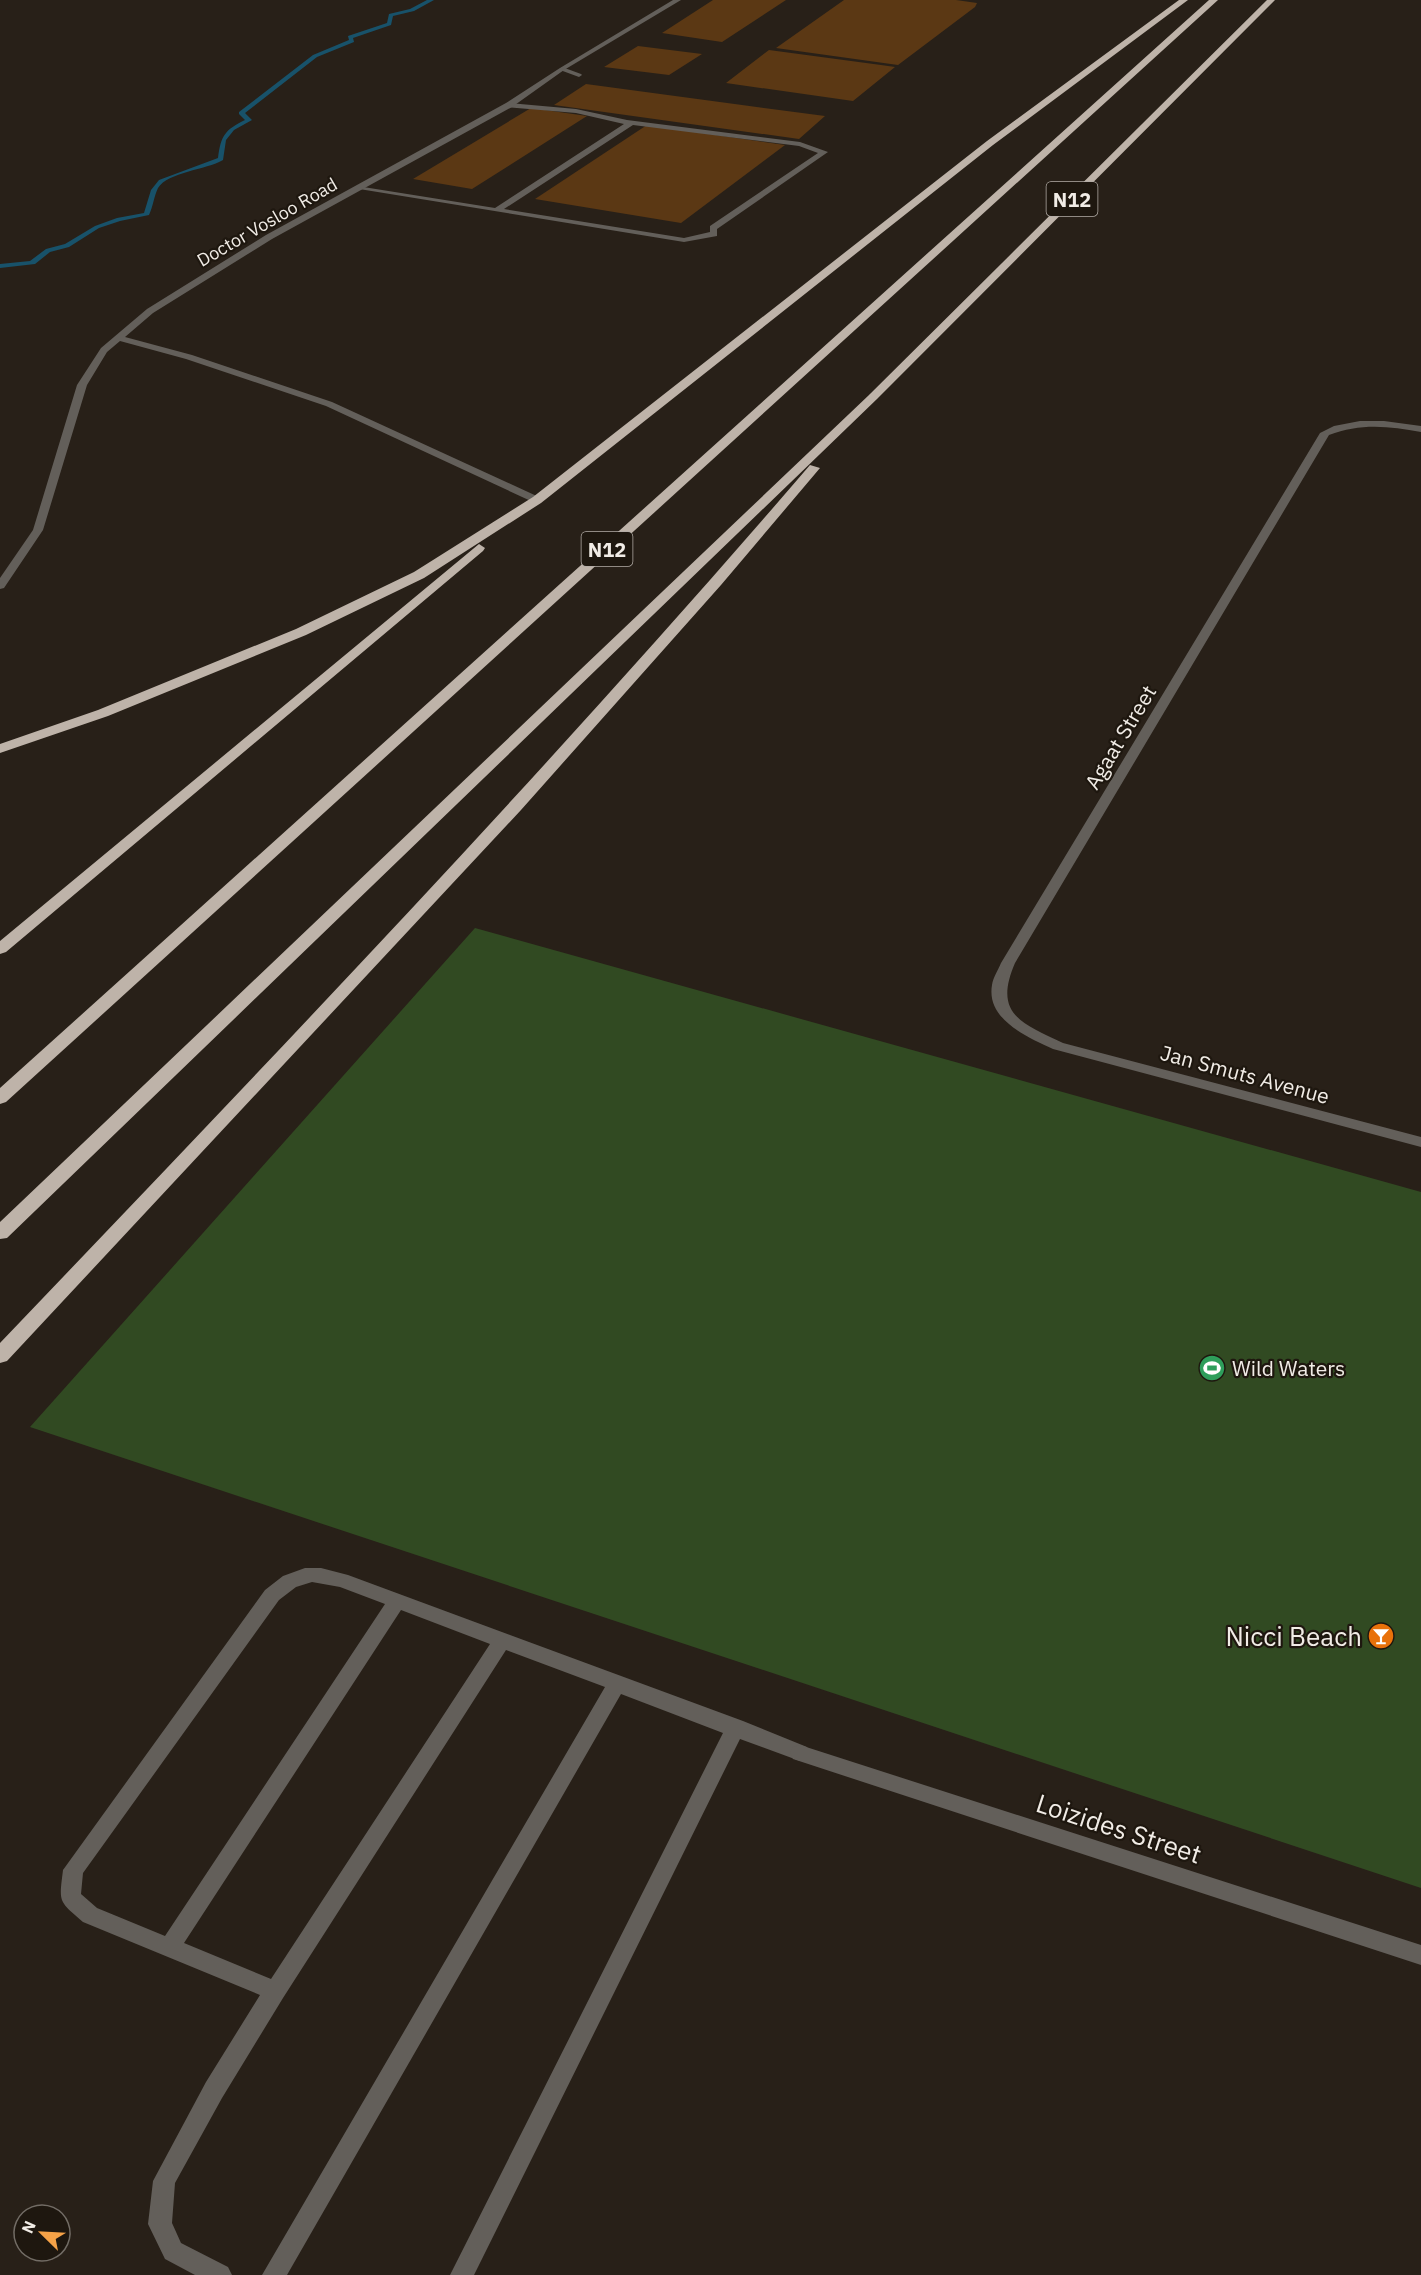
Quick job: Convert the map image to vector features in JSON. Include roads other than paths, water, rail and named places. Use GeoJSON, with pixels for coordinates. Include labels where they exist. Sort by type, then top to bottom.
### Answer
{"type":"FeatureCollection","features":[{"type":"Feature","properties":{"kind":"highway"},"geometry":{"type":"LineString","coordinates":[[0,949],[537,500],[981,150],[1184,0]]}},
{"type":"Feature","properties":{"kind":"highway","name":"N12"},"geometry":{"type":"LineString","coordinates":[[0,1098],[1214,0]]}},
{"type":"Feature","properties":{"kind":"highway","name":"N12"},"geometry":{"type":"LineString","coordinates":[[0,1233],[873,397],[1271,0]]}},
{"type":"Feature","properties":{"kind":"highway"},"geometry":{"type":"LineString","coordinates":[[0,1356],[510,813],[720,580],[873,397]]}},
{"type":"Feature","properties":{"kind":"highway"},"geometry":{"type":"LineString","coordinates":[[0,749],[103,714],[301,632],[419,575],[537,500]]}},
{"type":"Feature","properties":{"kind":"street","name":"Doctor Vosloo Road"},"geometry":{"type":"LineString","coordinates":[[0,586],[38,530],[82,385],[104,350],[150,311],[269,237],[510,105],[562,69],[678,0]]}},
{"type":"Feature","properties":{"kind":"street"},"geometry":{"type":"LineString","coordinates":[[562,69],[579,75]]}},
{"type":"Feature","properties":{"kind":"street"},"geometry":{"type":"LineString","coordinates":[[357,188],[684,240],[714,234],[713,228],[824,152],[800,144],[632,122],[576,111],[510,105]]}},
{"type":"Feature","properties":{"kind":"street"},"geometry":{"type":"LineString","coordinates":[[498,209],[632,122]]}},
{"type":"Feature","properties":{"kind":"street"},"geometry":{"type":"LineString","coordinates":[[119,338],[189,357],[329,404],[537,500]]}},
{"type":"Feature","properties":{"kind":"street","name":"Agaat Street"},"geometry":{"type":"LineString","coordinates":[[1058,1046],[1023,1029],[1004,1011],[999,987],[1008,963],[1325,433],[1341,426],[1373,422],[1421,429]]}},
{"type":"Feature","properties":{"kind":"street","name":"Jan Smuts Avenue"},"geometry":{"type":"LineString","coordinates":[[1058,1046],[1421,1142]]}},
{"type":"Feature","properties":{"kind":"street","name":"Loizides Street"},"geometry":{"type":"LineString","coordinates":[[170,1946],[90,1915],[70,1898],[73,1870],[272,1595],[289,1582],[313,1572],[342,1580],[618,1682],[800,1753],[1421,1955]]}},
{"type":"Feature","properties":{"kind":"street"},"geometry":{"type":"LineString","coordinates":[[275,1991],[170,1946],[397,1601]]}},
{"type":"Feature","properties":{"kind":"street"},"geometry":{"type":"LineString","coordinates":[[220,2275],[173,2251],[160,2224],[164,2181],[214,2090],[275,1991],[502,1641]]}},
{"type":"Feature","properties":{"kind":"street"},"geometry":{"type":"LineString","coordinates":[[274,2275],[618,1682]]}},
{"type":"Feature","properties":{"kind":"street"},"geometry":{"type":"LineString","coordinates":[[462,2275],[736,1727]]}},
{"type":"Feature","properties":{"kind":"waterway"},"geometry":{"type":"LineString","coordinates":[[0,266],[20,265],[38,260],[48,250],[67,246],[97,227],[119,219],[147,214],[156,187],[161,181],[176,174],[213,164],[221,159],[223,140],[232,129],[249,120],[241,113],[315,56],[352,41],[350,37],[389,24],[391,15],[412,10],[431,0]]}},
{"type":"Feature","properties":{"kind":"place","name":"Wild Waters"},"geometry":{"type":"Point","coordinates":[1212,1368]}},
{"type":"Feature","properties":{"kind":"place","name":"Nicci Beach"},"geometry":{"type":"Point","coordinates":[1381,1636]}}]}
